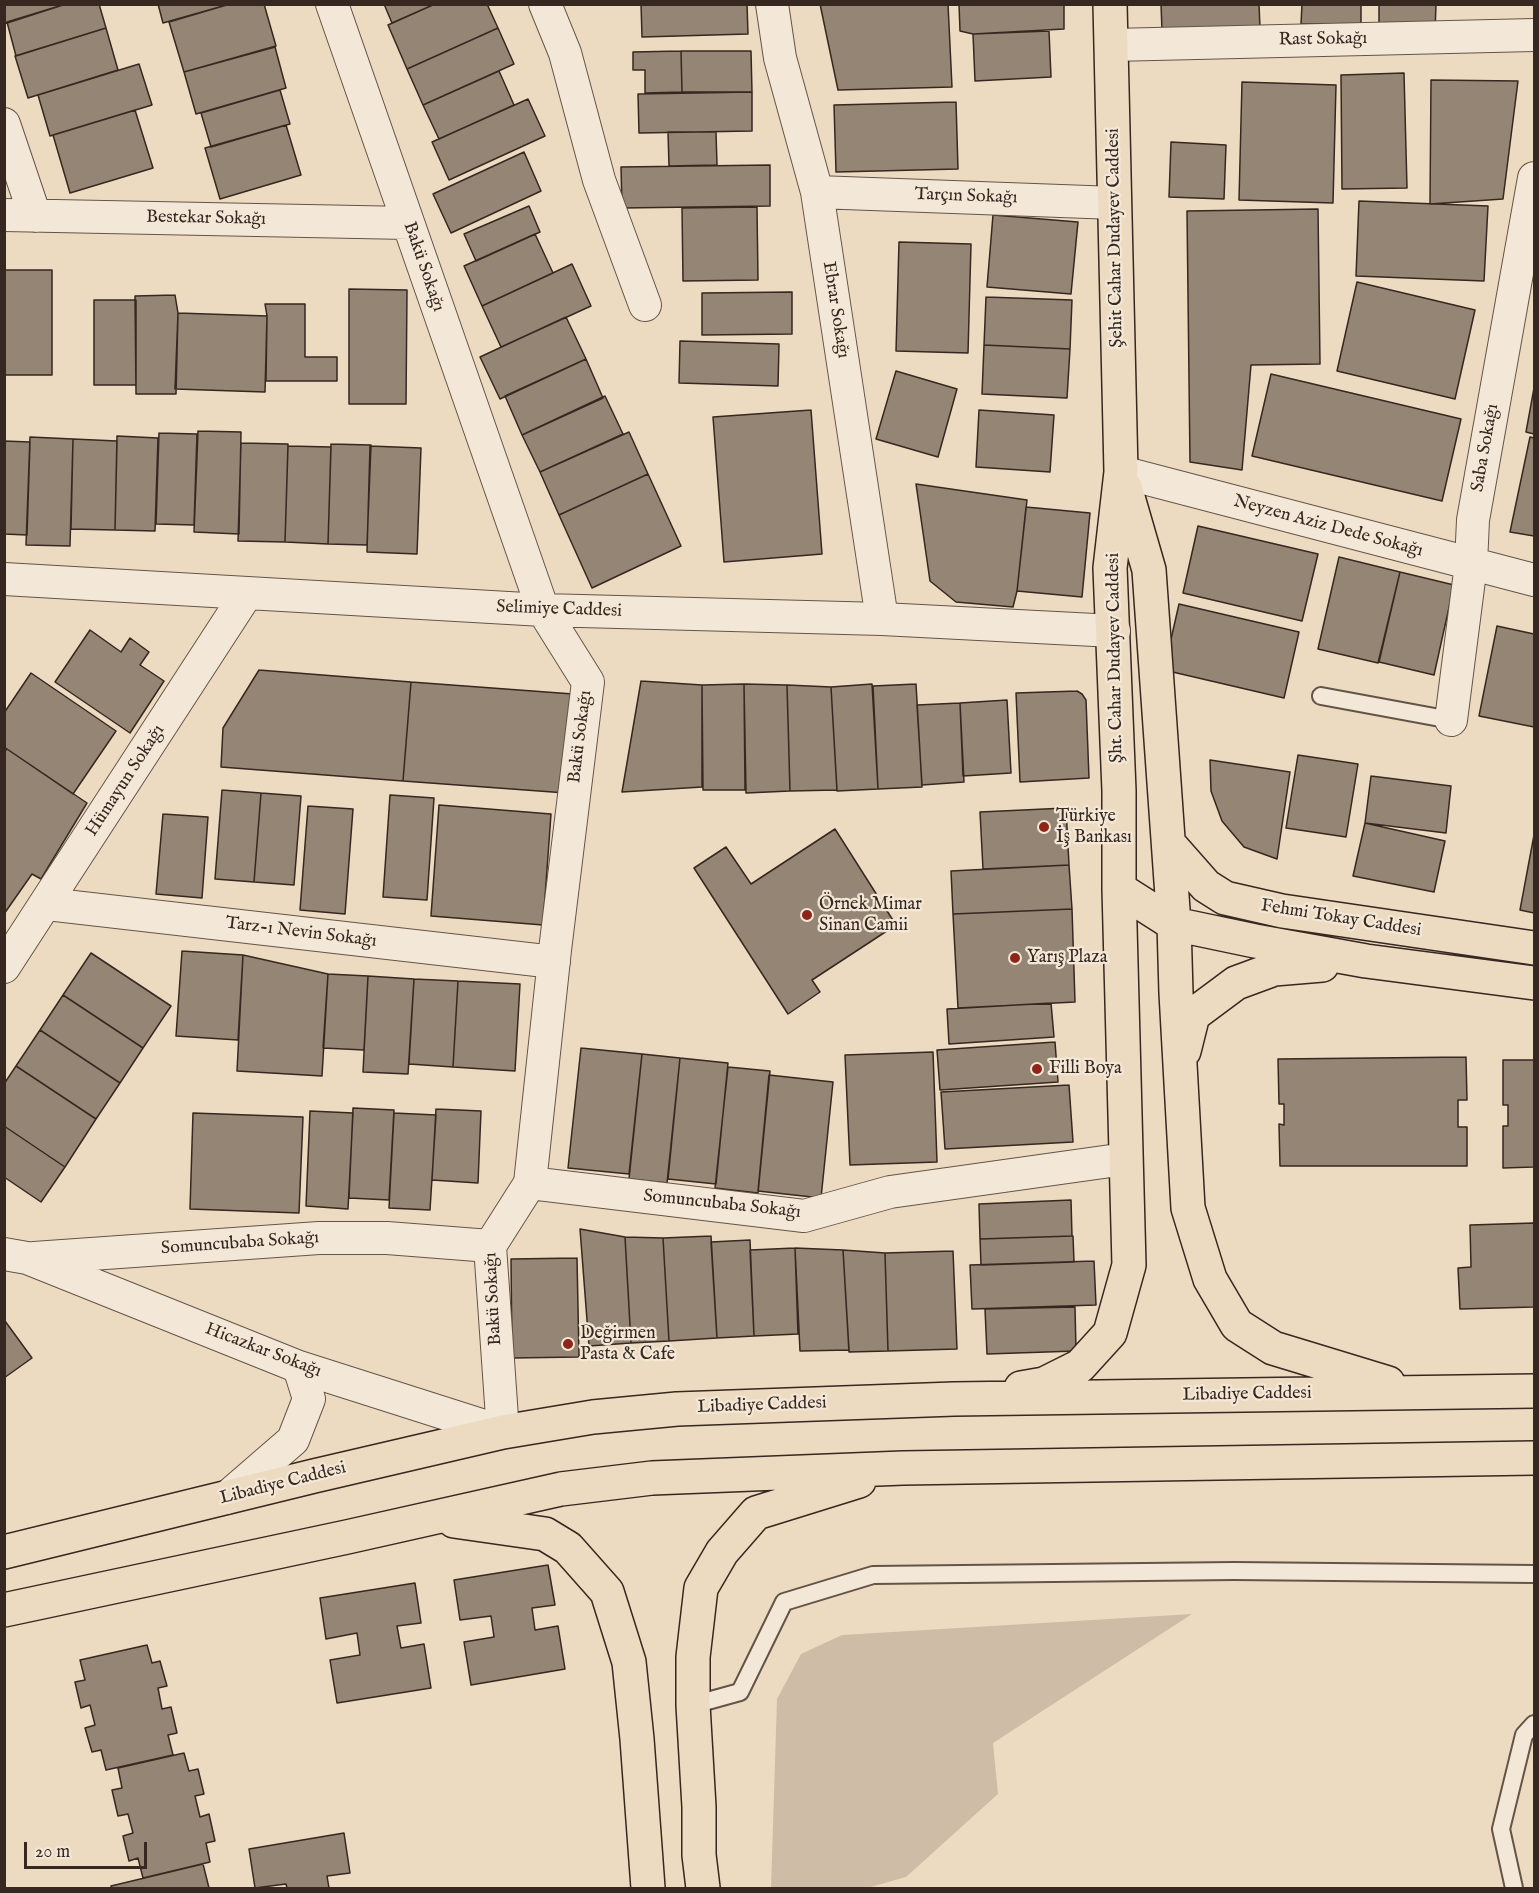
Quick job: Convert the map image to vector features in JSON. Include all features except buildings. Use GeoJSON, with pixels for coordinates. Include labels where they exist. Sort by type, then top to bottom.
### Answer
{"type":"FeatureCollection","features":[{"type":"Feature","properties":{"kind":"main road","name":"Şehit Cahar Dudayev Caddesi"},"geometry":{"type":"LineString","coordinates":[[1110,4],[1113,45],[1121,472]]}},
{"type":"Feature","properties":{"kind":"main road","name":"Şht. Cahar Dudayev Caddesi"},"geometry":{"type":"LineString","coordinates":[[954,1399],[1044,1384],[1080,1366],[1110,1334],[1129,1264],[1119,889],[1119,791],[1110,568],[1121,472]]}},
{"type":"Feature","properties":{"kind":"main road","name":"Şht. Cahar Dudayev Caddesi"},"geometry":{"type":"LineString","coordinates":[[1121,472],[1149,570],[1174,924],[1188,1208],[1210,1279],[1238,1325],[1273,1348],[1418,1392]]}},
{"type":"Feature","properties":{"kind":"main road","name":"Fehmi Tokay Caddesi"},"geometry":{"type":"LineString","coordinates":[[1169,844],[1206,886],[1225,898],[1304,915],[1534,948]]}},
{"type":"Feature","properties":{"kind":"main road"},"geometry":{"type":"LineString","coordinates":[[1119,889],[1174,924],[1366,961]]}},
{"type":"Feature","properties":{"kind":"main road","name":"Fehmi Tokay Caddesi"},"geometry":{"type":"LineString","coordinates":[[1366,961],[1534,983]]}},
{"type":"Feature","properties":{"kind":"main road"},"geometry":{"type":"LineString","coordinates":[[1180,1070],[1193,1015],[1236,983],[1274,969],[1366,961]]}},
{"type":"Feature","properties":{"kind":"main road","name":"Libadiye Caddesi"},"geometry":{"type":"LineString","coordinates":[[4,1552],[503,1432],[593,1416],[677,1409],[954,1399],[1534,1391]]}},
{"type":"Feature","properties":{"kind":"main road"},"geometry":{"type":"LineString","coordinates":[[4,1610],[561,1489],[652,1478],[903,1468],[1534,1458]]}},
{"type":"Feature","properties":{"kind":"main road"},"geometry":{"type":"LineString","coordinates":[[1461,1460],[1534,1464]]}},
{"type":"Feature","properties":{"kind":"main road"},"geometry":{"type":"LineString","coordinates":[[703,1888],[699,1855],[699,1807],[693,1705],[693,1657],[701,1588],[722,1552],[756,1513],[903,1468]]}},
{"type":"Feature","properties":{"kind":"main road"},"geometry":{"type":"LineString","coordinates":[[435,1518],[545,1534],[568,1548],[607,1592],[628,1662],[637,1739],[648,1888]]}},
{"type":"Feature","properties":{"kind":"street","name":"Bakü Sokağı"},"geometry":{"type":"LineString","coordinates":[[332,4],[543,610],[588,682],[530,1183],[490,1246],[503,1432]]}},
{"type":"Feature","properties":{"kind":"street"},"geometry":{"type":"LineString","coordinates":[[545,4],[565,53],[599,180],[645,305]]}},
{"type":"Feature","properties":{"kind":"street","name":"Ebrar Sokağı"},"geometry":{"type":"LineString","coordinates":[[772,4],[780,58],[817,192],[882,619]]}},
{"type":"Feature","properties":{"kind":"street","name":"Rast Sokağı"},"geometry":{"type":"LineString","coordinates":[[1113,45],[1534,35]]}},
{"type":"Feature","properties":{"kind":"street"},"geometry":{"type":"LineString","coordinates":[[4,124],[20,216]]}},
{"type":"Feature","properties":{"kind":"street","name":"Saba Sokağı"},"geometry":{"type":"LineString","coordinates":[[1451,720],[1471,564],[1473,520],[1534,178]]}},
{"type":"Feature","properties":{"kind":"street","name":"Tarçın Sokağı"},"geometry":{"type":"LineString","coordinates":[[817,192],[1115,203]]}},
{"type":"Feature","properties":{"kind":"street","name":"Bestekar Sokağı"},"geometry":{"type":"LineString","coordinates":[[20,216],[408,223]]}},
{"type":"Feature","properties":{"kind":"street","name":"Neyzen Aziz Dede Sokağı"},"geometry":{"type":"LineString","coordinates":[[1121,472],[1534,580]]}},
{"type":"Feature","properties":{"kind":"street","name":"Selimiye Caddesi"},"geometry":{"type":"LineString","coordinates":[[4,579],[543,610],[882,619],[1114,632]]}},
{"type":"Feature","properties":{"kind":"street","name":"Hümayun Sokağı"},"geometry":{"type":"LineString","coordinates":[[4,967],[247,593]]}},
{"type":"Feature","properties":{"kind":"street","name":"Tarz-ı Nevin Sokağı"},"geometry":{"type":"LineString","coordinates":[[47,904],[554,962]]}},
{"type":"Feature","properties":{"kind":"street","name":"Somuncubaba Sokağı"},"geometry":{"type":"LineString","coordinates":[[530,1183],[804,1216],[890,1192],[1125,1159]]}},
{"type":"Feature","properties":{"kind":"street","name":"Somuncubaba Sokağı"},"geometry":{"type":"LineString","coordinates":[[12,1251],[319,1238],[387,1238],[490,1246]]}},
{"type":"Feature","properties":{"kind":"street","name":"Hicazkar Sokağı"},"geometry":{"type":"LineString","coordinates":[[12,1251],[299,1367],[503,1432]]}},
{"type":"Feature","properties":{"kind":"street"},"geometry":{"type":"LineString","coordinates":[[226,1498],[293,1440],[309,1400],[299,1367]]}},
{"type":"Feature","properties":{"kind":"lane"},"geometry":{"type":"LineString","coordinates":[[1321,696],[1451,720]]}},
{"type":"Feature","properties":{"kind":"lane"},"geometry":{"type":"LineString","coordinates":[[693,1705],[740,1692],[784,1602],[873,1575],[1234,1571],[1534,1574]]}},
{"type":"Feature","properties":{"kind":"lane"},"geometry":{"type":"LineString","coordinates":[[1514,1888],[1501,1828],[1524,1735],[1534,1724]]}},
{"type":"Feature","properties":{"kind":"shaded area"},"geometry":{"type":"Polygon","coordinates":[[[1192,1614],[993,1743],[998,1794],[906,1877],[867,1888],[771,1888],[777,1699],[801,1654],[842,1635],[1192,1614]]]}},
{"type":"Feature","properties":{"kind":"place","name":"Türkiye İş Bankası"},"geometry":{"type":"Point","coordinates":[1044,827]}},
{"type":"Feature","properties":{"kind":"place","name":"Örnek Mimar Sinan Camii"},"geometry":{"type":"Point","coordinates":[807,915]}},
{"type":"Feature","properties":{"kind":"place","name":"Yarış Plaza"},"geometry":{"type":"Point","coordinates":[1015,958]}},
{"type":"Feature","properties":{"kind":"place","name":"Filli Boya"},"geometry":{"type":"Point","coordinates":[1037,1069]}},
{"type":"Feature","properties":{"kind":"place","name":"Değirmen Pasta & Cafe"},"geometry":{"type":"Point","coordinates":[568,1344]}}]}
